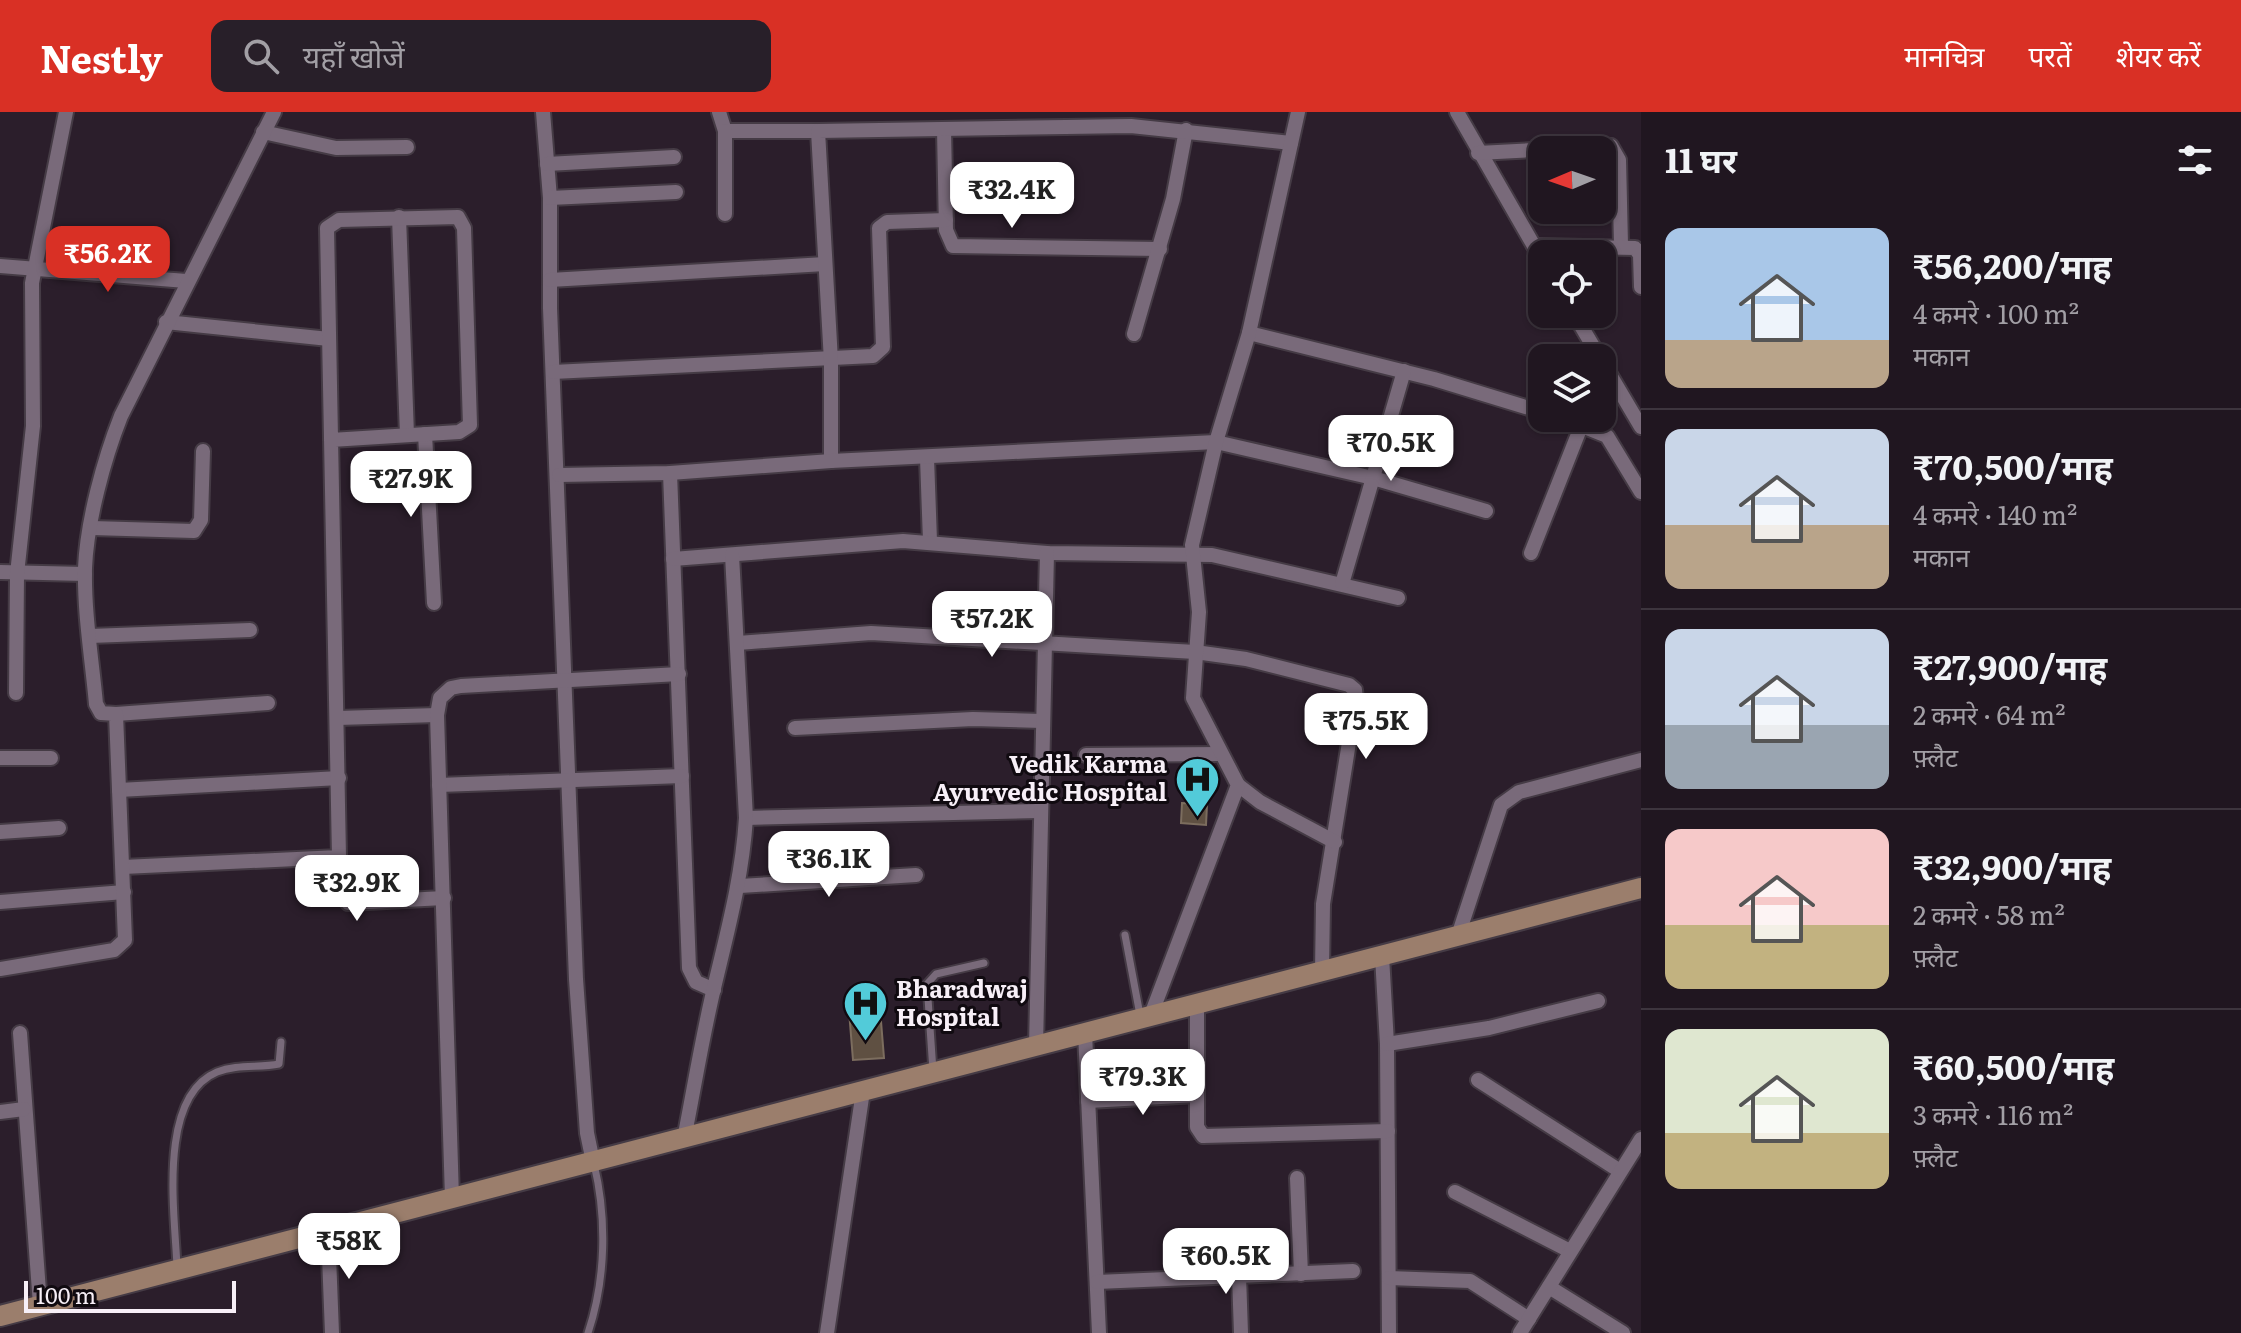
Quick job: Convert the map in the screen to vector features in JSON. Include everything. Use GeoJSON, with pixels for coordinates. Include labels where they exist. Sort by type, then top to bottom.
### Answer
{"type":"FeatureCollection","features":[{"type":"Feature","properties":{"kind":"main road"},"geometry":{"type":"LineString","coordinates":[[0,1316],[1641,888]]}},
{"type":"Feature","properties":{"kind":"street"},"geometry":{"type":"LineString","coordinates":[[16,693],[17,574],[33,426],[33,269],[66,112]]}},
{"type":"Feature","properties":{"kind":"street"},"geometry":{"type":"LineString","coordinates":[[268,703],[101,713],[97,709],[85,574],[111,441],[186,281],[274,112]]}},
{"type":"Feature","properties":{"kind":"street"},"geometry":{"type":"LineString","coordinates":[[543,112],[550,198],[553,372],[576,979],[587,1133],[593,1162]]}},
{"type":"Feature","properties":{"kind":"street"},"geometry":{"type":"LineString","coordinates":[[719,112],[725,131],[725,214]]}},
{"type":"Feature","properties":{"kind":"street"},"geometry":{"type":"LineString","coordinates":[[1298,112],[1249,333],[1193,532],[1192,554],[1199,612],[1193,698],[1238,785],[1260,802],[1335,842]]}},
{"type":"Feature","properties":{"kind":"street"},"geometry":{"type":"LineString","coordinates":[[1457,112],[1530,240]]}},
{"type":"Feature","properties":{"kind":"street"},"geometry":{"type":"LineString","coordinates":[[725,131],[1078,124],[1186,130],[1291,143]]}},
{"type":"Feature","properties":{"kind":"street"},"geometry":{"type":"LineString","coordinates":[[944,129],[948,240],[962,249],[1160,249]]}},
{"type":"Feature","properties":{"kind":"street"},"geometry":{"type":"LineString","coordinates":[[1134,334],[1160,249],[1186,130]]}},
{"type":"Feature","properties":{"kind":"street"},"geometry":{"type":"LineString","coordinates":[[818,131],[831,361],[831,461]]}},
{"type":"Feature","properties":{"kind":"street"},"geometry":{"type":"LineString","coordinates":[[263,132],[336,148],[407,147]]}},
{"type":"Feature","properties":{"kind":"street"},"geometry":{"type":"LineString","coordinates":[[1478,153],[1611,146],[1619,153],[1621,245]]}},
{"type":"Feature","properties":{"kind":"street"},"geometry":{"type":"LineString","coordinates":[[547,164],[674,157]]}},
{"type":"Feature","properties":{"kind":"street"},"geometry":{"type":"LineString","coordinates":[[550,198],[676,192]]}},
{"type":"Feature","properties":{"kind":"street"},"geometry":{"type":"LineString","coordinates":[[331,440],[466,430],[472,418],[464,228],[462,221],[451,214],[339,220],[327,228],[331,440],[338,718],[340,892],[348,903],[444,898]]}},
{"type":"Feature","properties":{"kind":"street"},"geometry":{"type":"LineString","coordinates":[[399,217],[407,435]]}},
{"type":"Feature","properties":{"kind":"street"},"geometry":{"type":"LineString","coordinates":[[553,372],[831,361],[873,356],[883,347],[878,234],[883,224],[946,220]]}},
{"type":"Feature","properties":{"kind":"street"},"geometry":{"type":"LineString","coordinates":[[1616,245],[1638,250],[1641,287]]}},
{"type":"Feature","properties":{"kind":"street"},"geometry":{"type":"LineString","coordinates":[[550,280],[825,264]]}},
{"type":"Feature","properties":{"kind":"street"},"geometry":{"type":"LineString","coordinates":[[0,266],[186,281]]}},
{"type":"Feature","properties":{"kind":"street"},"geometry":{"type":"LineString","coordinates":[[166,322],[329,339]]}},
{"type":"Feature","properties":{"kind":"street"},"geometry":{"type":"LineString","coordinates":[[1249,333],[1404,371],[1528,408]]}},
{"type":"Feature","properties":{"kind":"street"},"geometry":{"type":"LineString","coordinates":[[1342,584],[1404,371]]}},
{"type":"Feature","properties":{"kind":"street"},"geometry":{"type":"LineString","coordinates":[[1616,384],[1641,427]]}},
{"type":"Feature","properties":{"kind":"street"},"geometry":{"type":"LineString","coordinates":[[1531,553],[1579,432]]}},
{"type":"Feature","properties":{"kind":"street"},"geometry":{"type":"LineString","coordinates":[[1599,432],[1607,436],[1641,492]]}},
{"type":"Feature","properties":{"kind":"street"},"geometry":{"type":"LineString","coordinates":[[425,434],[434,603]]}},
{"type":"Feature","properties":{"kind":"street"},"geometry":{"type":"LineString","coordinates":[[559,475],[670,473],[831,461],[1216,442],[1373,478],[1486,511]]}},
{"type":"Feature","properties":{"kind":"street"},"geometry":{"type":"LineString","coordinates":[[92,528],[194,531],[201,520],[203,451]]}},
{"type":"Feature","properties":{"kind":"street"},"geometry":{"type":"LineString","coordinates":[[927,458],[930,541]]}},
{"type":"Feature","properties":{"kind":"street"},"geometry":{"type":"LineString","coordinates":[[670,473],[689,968],[696,982],[714,990]]}},
{"type":"Feature","properties":{"kind":"street"},"geometry":{"type":"LineString","coordinates":[[673,559],[930,541],[1047,553],[1192,554],[1235,558],[1398,598]]}},
{"type":"Feature","properties":{"kind":"street"},"geometry":{"type":"LineString","coordinates":[[1036,1046],[1047,553]]}},
{"type":"Feature","properties":{"kind":"street"},"geometry":{"type":"LineString","coordinates":[[684,1139],[714,990],[740,886],[746,818],[732,555]]}},
{"type":"Feature","properties":{"kind":"street"},"geometry":{"type":"LineString","coordinates":[[0,572],[85,574]]}},
{"type":"Feature","properties":{"kind":"street"},"geometry":{"type":"LineString","coordinates":[[90,636],[250,630]]}},
{"type":"Feature","properties":{"kind":"street"},"geometry":{"type":"LineString","coordinates":[[738,643],[871,633],[1195,652],[1246,659],[1327,678],[1355,690],[1321,929],[1322,971]]}},
{"type":"Feature","properties":{"kind":"street"},"geometry":{"type":"LineString","coordinates":[[452,1198],[437,715],[440,698],[451,688],[679,674]]}},
{"type":"Feature","properties":{"kind":"street"},"geometry":{"type":"LineString","coordinates":[[0,969],[121,947],[126,929],[116,714]]}},
{"type":"Feature","properties":{"kind":"street"},"geometry":{"type":"LineString","coordinates":[[338,718],[437,715]]}},
{"type":"Feature","properties":{"kind":"street"},"geometry":{"type":"LineString","coordinates":[[795,728],[973,719],[1042,721]]}},
{"type":"Feature","properties":{"kind":"street"},"geometry":{"type":"LineString","coordinates":[[1086,755],[1221,754]]}},
{"type":"Feature","properties":{"kind":"street"},"geometry":{"type":"LineString","coordinates":[[0,758],[51,758]]}},
{"type":"Feature","properties":{"kind":"street"},"geometry":{"type":"LineString","coordinates":[[1458,936],[1495,817],[1510,796],[1641,760]]}},
{"type":"Feature","properties":{"kind":"street"},"geometry":{"type":"LineString","coordinates":[[439,785],[682,776]]}},
{"type":"Feature","properties":{"kind":"street"},"geometry":{"type":"LineString","coordinates":[[119,790],[339,778]]}},
{"type":"Feature","properties":{"kind":"street"},"geometry":{"type":"LineString","coordinates":[[1146,1016],[1238,785]]}},
{"type":"Feature","properties":{"kind":"street"},"geometry":{"type":"LineString","coordinates":[[746,818],[1039,811]]}},
{"type":"Feature","properties":{"kind":"street"},"geometry":{"type":"LineString","coordinates":[[0,832],[59,828]]}},
{"type":"Feature","properties":{"kind":"street"},"geometry":{"type":"LineString","coordinates":[[123,867],[339,857]]}},
{"type":"Feature","properties":{"kind":"street"},"geometry":{"type":"LineString","coordinates":[[740,886],[916,875]]}},
{"type":"Feature","properties":{"kind":"street"},"geometry":{"type":"LineString","coordinates":[[0,902],[124,892]]}},
{"type":"Feature","properties":{"kind":"street"},"geometry":{"type":"LineString","coordinates":[[1382,956],[1387,1044],[1389,1333]]}},
{"type":"Feature","properties":{"kind":"street"},"geometry":{"type":"LineString","coordinates":[[1387,1044],[1489,1028],[1598,1001]]}},
{"type":"Feature","properties":{"kind":"street"},"geometry":{"type":"LineString","coordinates":[[1197,1004],[1198,1132],[1209,1137],[1388,1131]]}},
{"type":"Feature","properties":{"kind":"street"},"geometry":{"type":"LineString","coordinates":[[20,1033],[40,1305]]}},
{"type":"Feature","properties":{"kind":"street"},"geometry":{"type":"LineString","coordinates":[[1085,1033],[1099,1333]]}},
{"type":"Feature","properties":{"kind":"street"},"geometry":{"type":"LineString","coordinates":[[1478,1080],[1620,1171]]}},
{"type":"Feature","properties":{"kind":"street"},"geometry":{"type":"LineString","coordinates":[[827,1333],[863,1091]]}},
{"type":"Feature","properties":{"kind":"street"},"geometry":{"type":"LineString","coordinates":[[1088,1101],[1197,1095]]}},
{"type":"Feature","properties":{"kind":"street"},"geometry":{"type":"LineString","coordinates":[[0,1112],[24,1109]]}},
{"type":"Feature","properties":{"kind":"street"},"geometry":{"type":"LineString","coordinates":[[1520,1333],[1641,1139]]}},
{"type":"Feature","properties":{"kind":"street"},"geometry":{"type":"LineString","coordinates":[[1297,1178],[1301,1274]]}},
{"type":"Feature","properties":{"kind":"street"},"geometry":{"type":"LineString","coordinates":[[1455,1192],[1570,1251]]}},
{"type":"Feature","properties":{"kind":"street"},"geometry":{"type":"LineString","coordinates":[[328,1230],[332,1333]]}},
{"type":"Feature","properties":{"kind":"street"},"geometry":{"type":"LineString","coordinates":[[1097,1282],[1353,1271]]}},
{"type":"Feature","properties":{"kind":"street"},"geometry":{"type":"LineString","coordinates":[[1239,1276],[1241,1333]]}},
{"type":"Feature","properties":{"kind":"street"},"geometry":{"type":"LineString","coordinates":[[1389,1278],[1470,1281],[1529,1319]]}},
{"type":"Feature","properties":{"kind":"street"},"geometry":{"type":"LineString","coordinates":[[1549,1287],[1623,1333]]}},
{"type":"Feature","properties":{"kind":"lane"},"geometry":{"type":"LineString","coordinates":[[1125,935],[1146,1016]]}},
{"type":"Feature","properties":{"kind":"lane"},"geometry":{"type":"LineString","coordinates":[[933,1073],[927,984],[936,974],[984,963]]}},
{"type":"Feature","properties":{"kind":"lane"},"geometry":{"type":"LineString","coordinates":[[177,1269],[173,1171],[184,1107],[193,1091],[218,1072],[279,1064],[281,1042]]}},
{"type":"Feature","properties":{"kind":"lane"},"geometry":{"type":"LineString","coordinates":[[588,1333],[603,1238],[601,1195],[593,1162]]}},
{"type":"Feature","properties":{"kind":"building"},"geometry":{"type":"Polygon","coordinates":[[[1182,803],[1207,805],[1206,825],[1181,823],[1182,803]]]}},
{"type":"Feature","properties":{"kind":"building"},"geometry":{"type":"Polygon","coordinates":[[[880,1009],[884,1058],[853,1060],[849,1011],[880,1009]]]}},
{"type":"Feature","properties":{"kind":"place","name":"Vedik Karma Ayurvedic Hospital"},"geometry":{"type":"Point","coordinates":[1198,818]}},
{"type":"Feature","properties":{"kind":"place","name":"Bharadwaj Hospital"},"geometry":{"type":"Point","coordinates":[865,1043]}}]}
